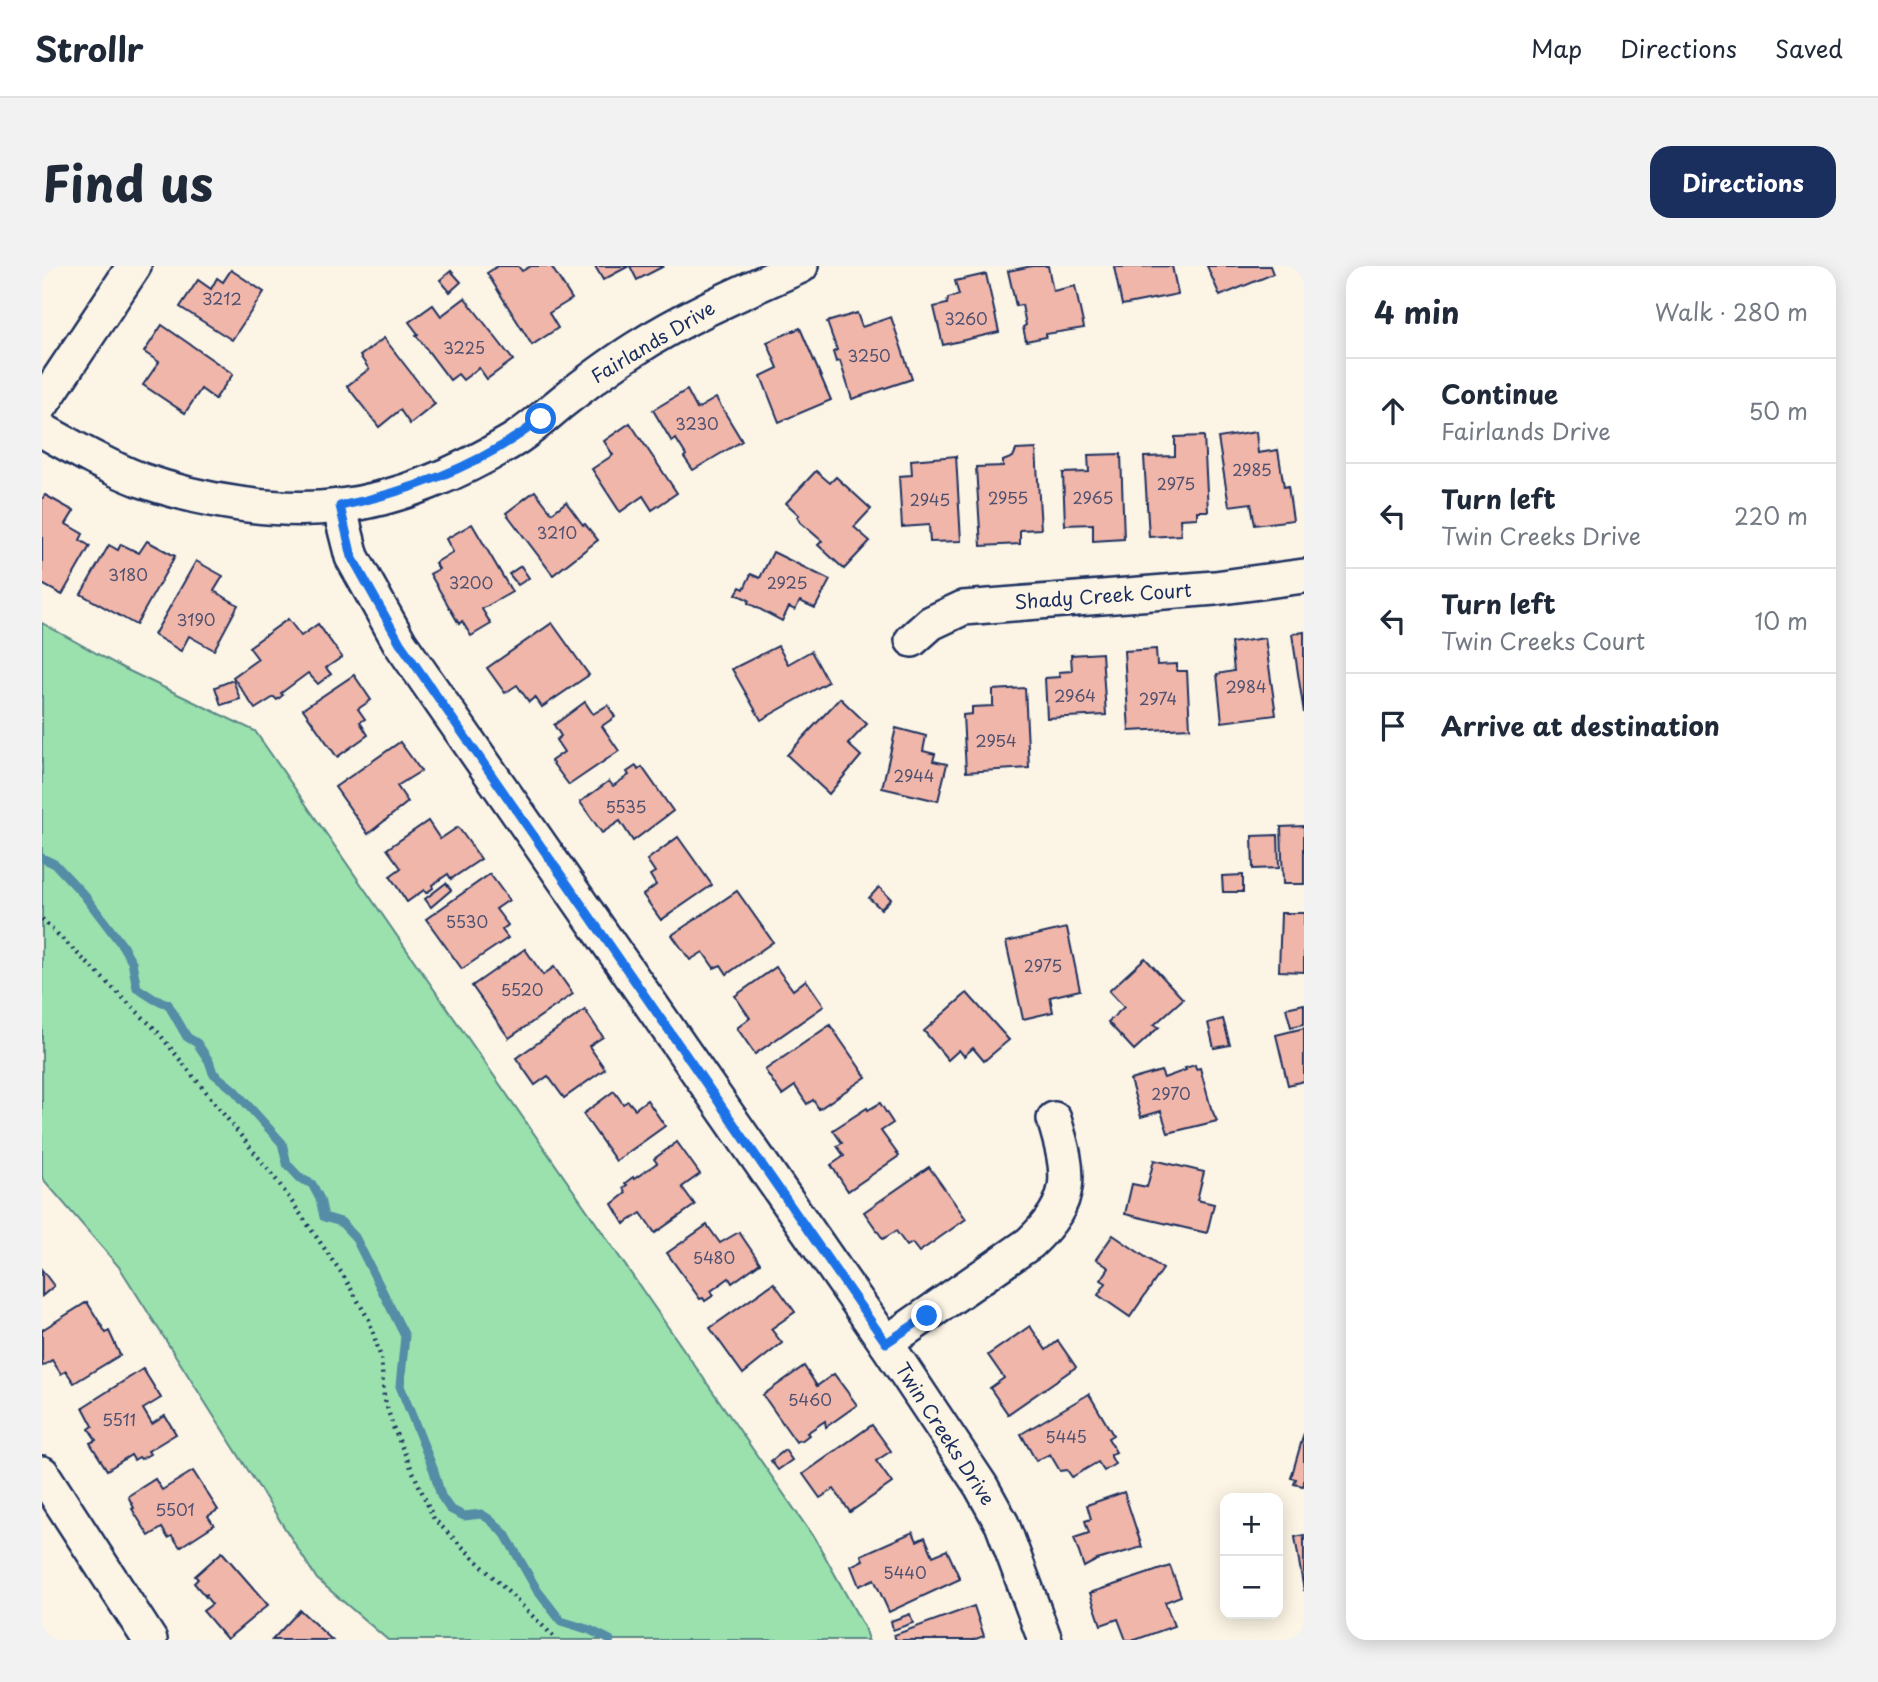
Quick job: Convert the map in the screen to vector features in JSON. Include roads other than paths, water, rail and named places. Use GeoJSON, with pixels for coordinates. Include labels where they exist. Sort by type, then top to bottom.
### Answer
{"type":"FeatureCollection","features":[{"type":"Feature","properties":{"kind":"street"},"geometry":{"type":"LineString","coordinates":[[42,404],[134,266]]}},
{"type":"Feature","properties":{"kind":"street","name":"Fairlands Drive"},"geometry":{"type":"LineString","coordinates":[[42,430],[141,480],[196,496],[248,505],[340,506],[384,497],[425,483],[513,440],[590,379],[636,348],[681,321],[801,266]]}},
{"type":"Feature","properties":{"kind":"street","name":"Twin Creeks Drive"},"geometry":{"type":"LineString","coordinates":[[340,506],[352,557],[400,643],[886,1343],[981,1486],[1002,1524],[1045,1640]]}},
{"type":"Feature","properties":{"kind":"street","name":"Shady Creek Court"},"geometry":{"type":"LineString","coordinates":[[912,640],[931,623],[963,608],[1215,588],[1304,576]]}},
{"type":"Feature","properties":{"kind":"street"},"geometry":{"type":"LineString","coordinates":[[886,1343],[1030,1243],[1047,1227],[1058,1210],[1067,1186],[1066,1158],[1054,1119]]}},
{"type":"Feature","properties":{"kind":"street"},"geometry":{"type":"LineString","coordinates":[[42,1473],[51,1506],[150,1640]]}},
{"type":"Feature","properties":{"kind":"waterway"},"geometry":{"type":"LineString","coordinates":[[42,858],[55,864],[84,895],[122,945],[132,962],[137,988],[168,1004],[187,1037],[197,1043],[209,1061],[213,1073],[234,1090],[282,1143],[287,1164],[300,1178],[312,1184],[320,1199],[324,1217],[341,1222],[355,1237],[405,1336],[400,1386],[434,1471],[441,1496],[450,1509],[464,1516],[481,1514],[489,1519],[505,1534],[537,1590],[561,1621],[610,1640]]}}]}
